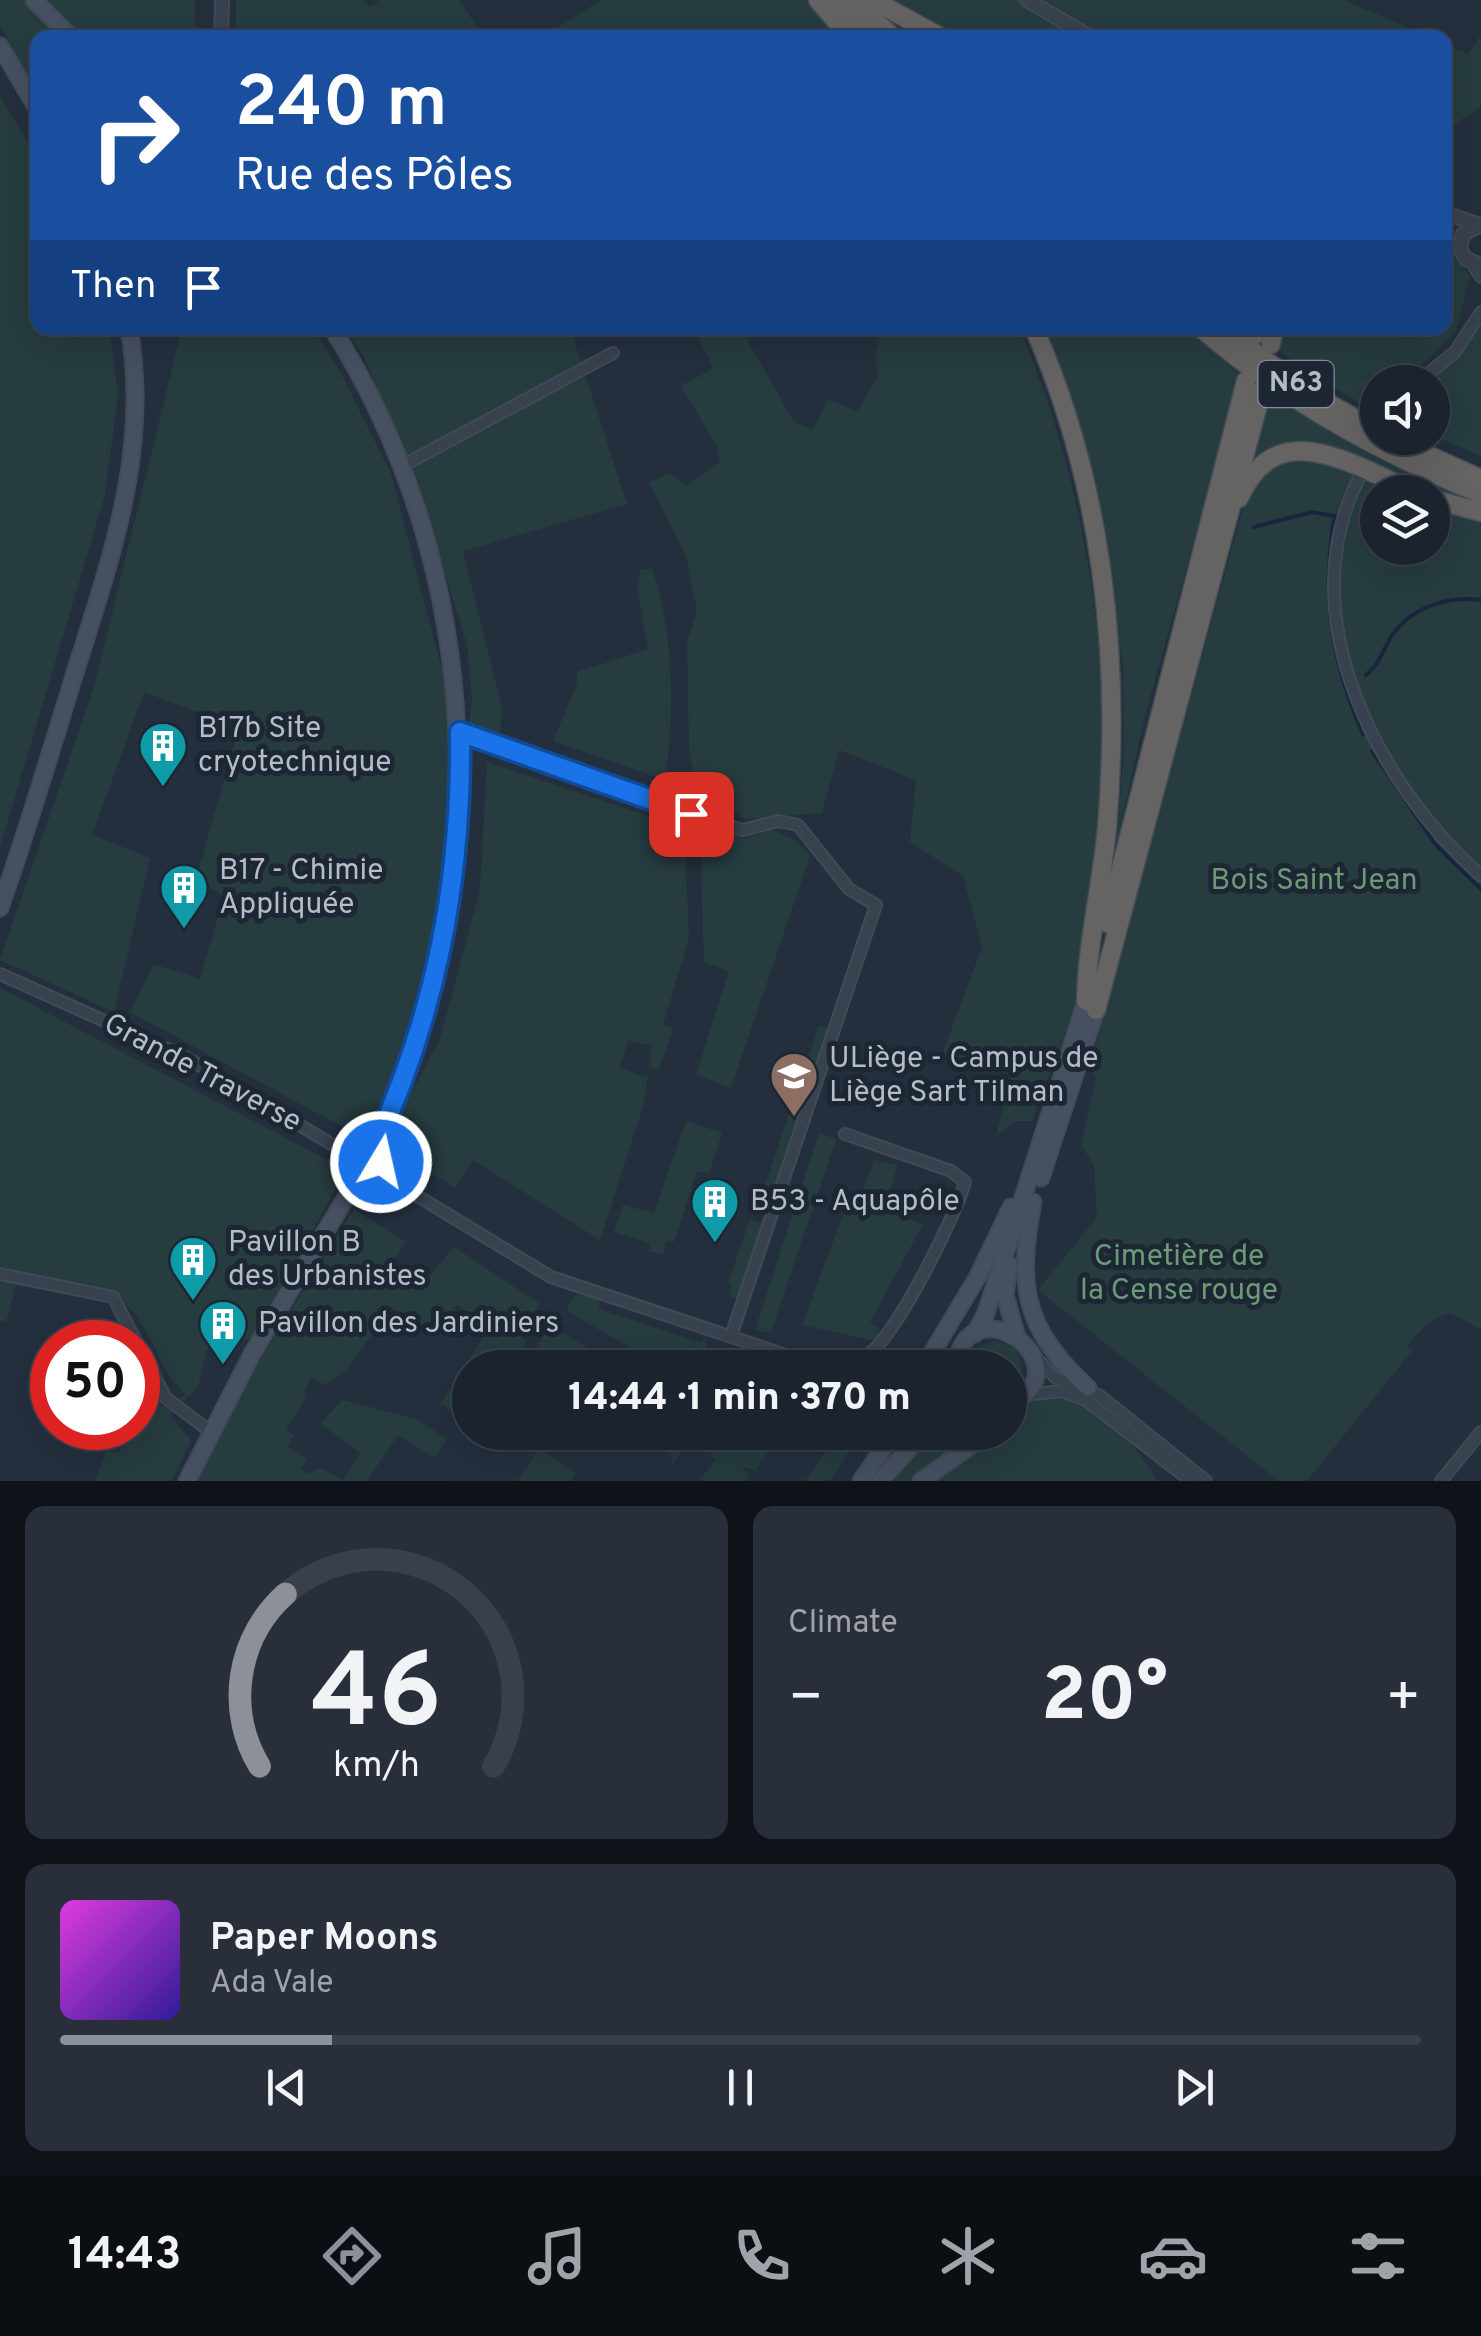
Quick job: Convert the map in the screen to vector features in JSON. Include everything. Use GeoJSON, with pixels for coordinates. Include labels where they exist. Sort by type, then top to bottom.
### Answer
{"type":"FeatureCollection","features":[{"type":"Feature","properties":{"kind":"highway"},"geometry":{"type":"LineString","coordinates":[[818,0],[844,30]]}},
{"type":"Feature","properties":{"kind":"highway"},"geometry":{"type":"LineString","coordinates":[[832,0],[865,30]]}},
{"type":"Feature","properties":{"kind":"highway"},"geometry":{"type":"LineString","coordinates":[[852,0],[885,30]]}},
{"type":"Feature","properties":{"kind":"highway"},"geometry":{"type":"LineString","coordinates":[[873,0],[927,30]]}},
{"type":"Feature","properties":{"kind":"highway"},"geometry":{"type":"LineString","coordinates":[[1036,335],[1085,483],[1104,580],[1110,643],[1108,809],[1091,1005]]}},
{"type":"Feature","properties":{"kind":"highway","name":"N63"},"geometry":{"type":"LineString","coordinates":[[1209,335],[1306,407],[1394,456],[1481,494]]}},
{"type":"Feature","properties":{"kind":"highway","name":"N63"},"geometry":{"type":"LineString","coordinates":[[1231,335],[1313,395],[1360,421]]}},
{"type":"Feature","properties":{"kind":"highway"},"geometry":{"type":"LineString","coordinates":[[1254,386],[1221,534],[1091,1005],[1254,386]]}},
{"type":"Feature","properties":{"kind":"highway"},"geometry":{"type":"LineString","coordinates":[[1221,534],[1253,473],[1269,458],[1283,452],[1324,453],[1376,475]]}},
{"type":"Feature","properties":{"kind":"highway"},"geometry":{"type":"LineString","coordinates":[[1428,455],[1481,479]]}},
{"type":"Feature","properties":{"kind":"highway"},"geometry":{"type":"LineString","coordinates":[[1450,504],[1481,512]]}},
{"type":"Feature","properties":{"kind":"main road"},"geometry":{"type":"LineString","coordinates":[[34,0],[64,30]]}},
{"type":"Feature","properties":{"kind":"main road"},"geometry":{"type":"LineString","coordinates":[[0,46],[30,97]]}},
{"type":"Feature","properties":{"kind":"main road"},"geometry":{"type":"LineString","coordinates":[[0,908],[124,509],[138,424],[138,383],[131,335]]}},
{"type":"Feature","properties":{"kind":"main road"},"geometry":{"type":"LineString","coordinates":[[336,335],[371,396],[402,466],[440,595],[460,732],[458,839],[444,942],[419,1036],[374,1148]]}},
{"type":"Feature","properties":{"kind":"main road"},"geometry":{"type":"LineString","coordinates":[[962,1350],[986,1313],[1091,1005]]}},
{"type":"Feature","properties":{"kind":"main road"},"geometry":{"type":"LineString","coordinates":[[1027,1390],[1032,1383],[1033,1355],[1016,1334],[1005,1296],[1008,1272],[1033,1202],[1091,1005]]}},
{"type":"Feature","properties":{"kind":"main road"},"geometry":{"type":"LineString","coordinates":[[934,1350],[978,1276],[1042,1140]]}},
{"type":"Feature","properties":{"kind":"main road"},"geometry":{"type":"LineString","coordinates":[[363,1144],[374,1148],[381,1162],[378,1172],[370,1179],[357,1179],[348,1170],[348,1154],[363,1144]]}},
{"type":"Feature","properties":{"kind":"main road"},"geometry":{"type":"LineString","coordinates":[[187,1481],[252,1354],[357,1179]]}},
{"type":"Feature","properties":{"kind":"main road"},"geometry":{"type":"LineString","coordinates":[[1033,1202],[1024,1246],[1027,1300],[1056,1356],[1088,1388]]}},
{"type":"Feature","properties":{"kind":"main road"},"geometry":{"type":"LineString","coordinates":[[975,1334],[1003,1329],[1016,1334]]}},
{"type":"Feature","properties":{"kind":"main road"},"geometry":{"type":"LineString","coordinates":[[850,1481],[870,1450]]}},
{"type":"Feature","properties":{"kind":"main road"},"geometry":{"type":"LineString","coordinates":[[861,1481],[882,1450]]}},
{"type":"Feature","properties":{"kind":"main road"},"geometry":{"type":"LineString","coordinates":[[880,1481],[908,1450]]}},
{"type":"Feature","properties":{"kind":"main road"},"geometry":{"type":"LineString","coordinates":[[921,1481],[965,1450]]}},
{"type":"Feature","properties":{"kind":"street"},"geometry":{"type":"LineString","coordinates":[[222,0],[222,30]]}},
{"type":"Feature","properties":{"kind":"street"},"geometry":{"type":"LineString","coordinates":[[1027,0],[1078,30]]}},
{"type":"Feature","properties":{"kind":"street"},"geometry":{"type":"LineString","coordinates":[[1452,216],[1481,225]]}},
{"type":"Feature","properties":{"kind":"street"},"geometry":{"type":"LineString","coordinates":[[1452,224],[1461,241],[1462,254],[1477,264],[1481,277]]}},
{"type":"Feature","properties":{"kind":"street"},"geometry":{"type":"LineString","coordinates":[[1461,241],[1468,229],[1481,225]]}},
{"type":"Feature","properties":{"kind":"street"},"geometry":{"type":"LineString","coordinates":[[1437,365],[1467,339],[1481,312]]}},
{"type":"Feature","properties":{"kind":"street"},"geometry":{"type":"LineString","coordinates":[[1467,339],[1481,347]]}},
{"type":"Feature","properties":{"kind":"street"},"geometry":{"type":"LineString","coordinates":[[402,466],[612,353]]}},
{"type":"Feature","properties":{"kind":"street"},"geometry":{"type":"LineString","coordinates":[[1359,478],[1344,516],[1338,556],[1338,628],[1348,678],[1366,720],[1408,792],[1442,837],[1481,876]]}},
{"type":"Feature","properties":{"kind":"street"},"geometry":{"type":"LineString","coordinates":[[460,732],[713,822],[743,830],[778,821],[798,826],[849,889],[876,905],[731,1336]]}},
{"type":"Feature","properties":{"kind":"street","name":"Grande Traverse"},"geometry":{"type":"LineString","coordinates":[[0,974],[187,1058],[348,1154]]}},
{"type":"Feature","properties":{"kind":"street"},"geometry":{"type":"LineString","coordinates":[[378,1172],[551,1277],[822,1367],[849,1364],[867,1356],[887,1335],[964,1188],[964,1178],[845,1134]]}},
{"type":"Feature","properties":{"kind":"street"},"geometry":{"type":"LineString","coordinates":[[0,1274],[112,1297],[166,1398],[211,1432]]}},
{"type":"Feature","properties":{"kind":"street"},"geometry":{"type":"LineString","coordinates":[[1033,1355],[1056,1378],[1088,1388],[1206,1481]]}},
{"type":"Feature","properties":{"kind":"street"},"geometry":{"type":"LineString","coordinates":[[1027,1395],[1060,1391],[1086,1400],[1191,1481]]}},
{"type":"Feature","properties":{"kind":"street"},"geometry":{"type":"LineString","coordinates":[[1441,1481],[1481,1432]]}},
{"type":"Feature","properties":{"kind":"green space"},"geometry":{"type":"Polygon","coordinates":[[[0,0],[195,0],[195,24],[199,30],[30,30],[30,88],[10,54],[12,47],[0,26],[0,0]]]}},
{"type":"Feature","properties":{"kind":"green space"},"geometry":{"type":"Polygon","coordinates":[[[236,0],[364,0],[370,7],[380,0],[459,0],[479,30],[236,30],[236,0]]]}},
{"type":"Feature","properties":{"kind":"green space"},"geometry":{"type":"Polygon","coordinates":[[[601,0],[810,0],[836,30],[554,30],[601,0]]]}},
{"type":"Feature","properties":{"kind":"green space"},"geometry":{"type":"Polygon","coordinates":[[[882,0],[1344,0],[1414,30],[942,30],[882,0]]]}},
{"type":"Feature","properties":{"kind":"green space"},"geometry":{"type":"Polygon","coordinates":[[[1481,35],[1481,107],[1452,126],[1452,47],[1468,54],[1481,35]]]}},
{"type":"Feature","properties":{"kind":"green space"},"geometry":{"type":"Polygon","coordinates":[[[0,96],[30,146],[30,335],[110,335],[118,394],[105,495],[0,847],[0,96]]]}},
{"type":"Feature","properties":{"kind":"green space"},"geometry":{"type":"Polygon","coordinates":[[[1452,250],[1470,277],[1455,334],[1420,365],[1360,365],[1360,404],[1278,351],[1279,335],[1452,335],[1452,250]]]}},
{"type":"Feature","properties":{"kind":"green space"},"geometry":{"type":"Polygon","coordinates":[[[1481,318],[1481,456],[1450,443],[1449,365],[1460,357],[1481,318]]]}},
{"type":"Feature","properties":{"kind":"green space"},"geometry":{"type":"Polygon","coordinates":[[[180,335],[317,335],[339,369],[391,474],[458,732],[450,888],[412,1045],[363,1138],[130,1012],[154,964],[200,979],[224,897],[196,878],[239,728],[144,692],[92,835],[150,858],[114,1012],[0,960],[94,687],[180,335]]]}},
{"type":"Feature","properties":{"kind":"green space"},"geometry":{"type":"Polygon","coordinates":[[[349,335],[572,335],[627,504],[463,551],[503,713],[498,739],[468,731],[472,699],[467,645],[418,485],[363,355],[349,335]]]}},
{"type":"Feature","properties":{"kind":"green space"},"geometry":{"type":"Polygon","coordinates":[[[744,335],[794,422],[813,429],[828,400],[857,411],[878,376],[875,354],[881,335],[1022,335],[1046,397],[1084,540],[1095,613],[1102,687],[1099,835],[1083,972],[1069,1025],[1032,1121],[1016,1121],[996,1136],[1012,1074],[943,1052],[982,947],[963,876],[910,842],[916,780],[839,750],[822,813],[744,819],[694,781],[689,745],[687,642],[697,611],[686,556],[649,482],[670,473],[686,485],[720,462],[717,447],[681,386],[713,368],[698,337],[744,335]]]}},
{"type":"Feature","properties":{"kind":"green space"},"geometry":{"type":"Polygon","coordinates":[[[1047,335],[1192,335],[1241,375],[1144,719],[1116,848],[1124,752],[1123,662],[1079,430],[1047,335]]]}},
{"type":"Feature","properties":{"kind":"green space"},"geometry":{"type":"Polygon","coordinates":[[[1266,394],[1360,449],[1360,455],[1371,455],[1414,475],[1387,475],[1316,446],[1242,478],[1266,394]]]}},
{"type":"Feature","properties":{"kind":"green space","name":"Bois Saint Jean"},"geometry":{"type":"Polygon","coordinates":[[[1291,458],[1322,460],[1360,476],[1360,565],[1450,565],[1450,511],[1481,520],[1481,1330],[1451,1313],[1426,1326],[1407,1346],[1412,1351],[1307,1481],[1279,1481],[1038,1290],[1097,1217],[1094,1165],[1081,1145],[1096,1078],[1090,1066],[1247,493],[1259,474],[1291,458]]]}},
{"type":"Feature","properties":{"kind":"green space"},"geometry":{"type":"Polygon","coordinates":[[[1450,491],[1475,502],[1450,496],[1450,491]]]}},
{"type":"Feature","properties":{"kind":"green space"},"geometry":{"type":"Polygon","coordinates":[[[641,569],[652,569],[665,619],[671,700],[665,780],[553,741],[577,684],[577,672],[648,649],[637,586],[641,569]]]}},
{"type":"Feature","properties":{"kind":"green space"},"geometry":{"type":"Polygon","coordinates":[[[487,762],[684,828],[689,938],[663,1025],[673,1029],[659,1070],[649,1066],[652,1045],[628,1041],[620,1068],[646,1077],[648,1073],[644,1103],[600,1240],[473,1160],[455,1188],[384,1144],[440,1039],[480,890],[487,762]]]}},
{"type":"Feature","properties":{"kind":"green space"},"geometry":{"type":"Polygon","coordinates":[[[709,822],[745,839],[770,829],[795,840],[810,856],[731,1088],[696,1075],[729,971],[704,962],[700,830],[706,832],[709,822]]]}},
{"type":"Feature","properties":{"kind":"green space"},"geometry":{"type":"Polygon","coordinates":[[[0,988],[345,1169],[257,1337],[213,1344],[206,1352],[198,1387],[169,1415],[191,1440],[172,1481],[95,1481],[106,1452],[160,1450],[160,1406],[186,1395],[160,1357],[160,1320],[139,1320],[126,1305],[98,1291],[19,1275],[6,1322],[0,1320],[0,988]]]}},
{"type":"Feature","properties":{"kind":"green space"},"geometry":{"type":"Polygon","coordinates":[[[819,1025],[830,1029],[774,1195],[763,1192],[819,1025]]]}},
{"type":"Feature","properties":{"kind":"green space"},"geometry":{"type":"Polygon","coordinates":[[[686,1121],[722,1133],[709,1174],[697,1171],[674,1242],[667,1241],[663,1254],[649,1251],[650,1243],[614,1232],[623,1205],[654,1213],[686,1121]]]}},
{"type":"Feature","properties":{"kind":"green space"},"geometry":{"type":"Polygon","coordinates":[[[819,1133],[836,1139],[771,1333],[755,1330],[819,1133]]]}},
{"type":"Feature","properties":{"kind":"green space"},"geometry":{"type":"Polygon","coordinates":[[[874,1160],[897,1165],[885,1212],[923,1224],[870,1322],[880,1329],[875,1341],[802,1325],[852,1191],[862,1193],[874,1160]]]}},
{"type":"Feature","properties":{"kind":"green space"},"geometry":{"type":"Polygon","coordinates":[[[354,1209],[406,1242],[388,1269],[418,1290],[454,1247],[540,1304],[520,1335],[527,1341],[520,1350],[475,1350],[496,1317],[480,1306],[473,1316],[457,1305],[436,1331],[422,1328],[391,1307],[347,1370],[325,1385],[311,1377],[304,1393],[306,1398],[286,1429],[294,1435],[287,1446],[307,1460],[301,1469],[307,1474],[321,1468],[343,1480],[360,1453],[320,1423],[343,1400],[416,1419],[447,1439],[435,1458],[398,1435],[367,1481],[193,1481],[264,1353],[354,1209]]]}},
{"type":"Feature","properties":{"kind":"green space"},"geometry":{"type":"Polygon","coordinates":[[[750,1219],[764,1224],[739,1299],[729,1296],[732,1285],[728,1283],[750,1219]]]}},
{"type":"Feature","properties":{"kind":"green space"},"geometry":{"type":"Polygon","coordinates":[[[578,1293],[600,1300],[598,1309],[702,1343],[705,1334],[707,1350],[691,1346],[690,1350],[633,1350],[569,1312],[567,1306],[578,1293]]]}},
{"type":"Feature","properties":{"kind":"green space"},"geometry":{"type":"Polygon","coordinates":[[[556,1318],[555,1328],[592,1350],[534,1350],[556,1318]]]}},
{"type":"Feature","properties":{"kind":"green space"},"geometry":{"type":"Polygon","coordinates":[[[995,1340],[1016,1350],[974,1350],[995,1340]]]}},
{"type":"Feature","properties":{"kind":"green space"},"geometry":{"type":"Polygon","coordinates":[[[452,1385],[452,1411],[440,1404],[452,1385]]]}},
{"type":"Feature","properties":{"kind":"green space"},"geometry":{"type":"Polygon","coordinates":[[[1061,1395],[1105,1418],[1158,1481],[935,1481],[977,1450],[1027,1450],[1027,1406],[1044,1397],[1061,1395]]]}},
{"type":"Feature","properties":{"kind":"green space"},"geometry":{"type":"Polygon","coordinates":[[[532,1450],[542,1450],[576,1473],[571,1481],[517,1481],[536,1453],[532,1450]]]}},
{"type":"Feature","properties":{"kind":"green space"},"geometry":{"type":"Polygon","coordinates":[[[668,1450],[683,1450],[669,1470],[673,1458],[668,1450]]]}},
{"type":"Feature","properties":{"kind":"green space"},"geometry":{"type":"Polygon","coordinates":[[[712,1450],[769,1450],[755,1471],[741,1466],[749,1475],[745,1481],[699,1481],[716,1459],[710,1455],[712,1450]]]}},
{"type":"Feature","properties":{"kind":"green space"},"geometry":{"type":"Polygon","coordinates":[[[827,1450],[849,1450],[830,1481],[805,1481],[827,1450]]]}},
{"type":"Feature","properties":{"kind":"green space"},"geometry":{"type":"Polygon","coordinates":[[[915,1450],[958,1450],[913,1481],[886,1481],[915,1450]]]}},
{"type":"Feature","properties":{"kind":"waterway"},"geometry":{"type":"LineString","coordinates":[[1254,527],[1312,512],[1335,516],[1329,573],[1332,627],[1343,681],[1363,734]]}},
{"type":"Feature","properties":{"kind":"waterway"},"geometry":{"type":"LineString","coordinates":[[1366,675],[1394,632],[1415,614],[1454,600],[1481,600]]}},
{"type":"Feature","properties":{"kind":"waterway"},"geometry":{"type":"LineString","coordinates":[[1372,751],[1435,844],[1481,889]]}},
{"type":"Feature","properties":{"kind":"place","name":"B17b Site cryotechnique"},"geometry":{"type":"Point","coordinates":[163,788]}},
{"type":"Feature","properties":{"kind":"place","name":"B17 - Chimie Appliquée"},"geometry":{"type":"Point","coordinates":[184,930]}},
{"type":"Feature","properties":{"kind":"place","name":"ULiège - Campus de Liège Sart Tilman"},"geometry":{"type":"Point","coordinates":[794,1118]}},
{"type":"Feature","properties":{"kind":"place","name":"B53 - Aquapôle"},"geometry":{"type":"Point","coordinates":[715,1244]}},
{"type":"Feature","properties":{"kind":"place","name":"Pavillon B des Urbanistes"},"geometry":{"type":"Point","coordinates":[193,1302]}},
{"type":"Feature","properties":{"kind":"place","name":"Pavillon des Jardiniers"},"geometry":{"type":"Point","coordinates":[223,1366]}},
{"type":"Feature","properties":{"kind":"route"},"geometry":{"type":"LineString","coordinates":[[381,1162],[374,1148],[419,1036],[448,916],[458,839],[460,732],[691,814]]}},
{"type":"Feature","properties":{"kind":"park label","name":"Cimetière de la Cense rouge"},"geometry":{"type":"Point","coordinates":[1179,1274]}}]}
